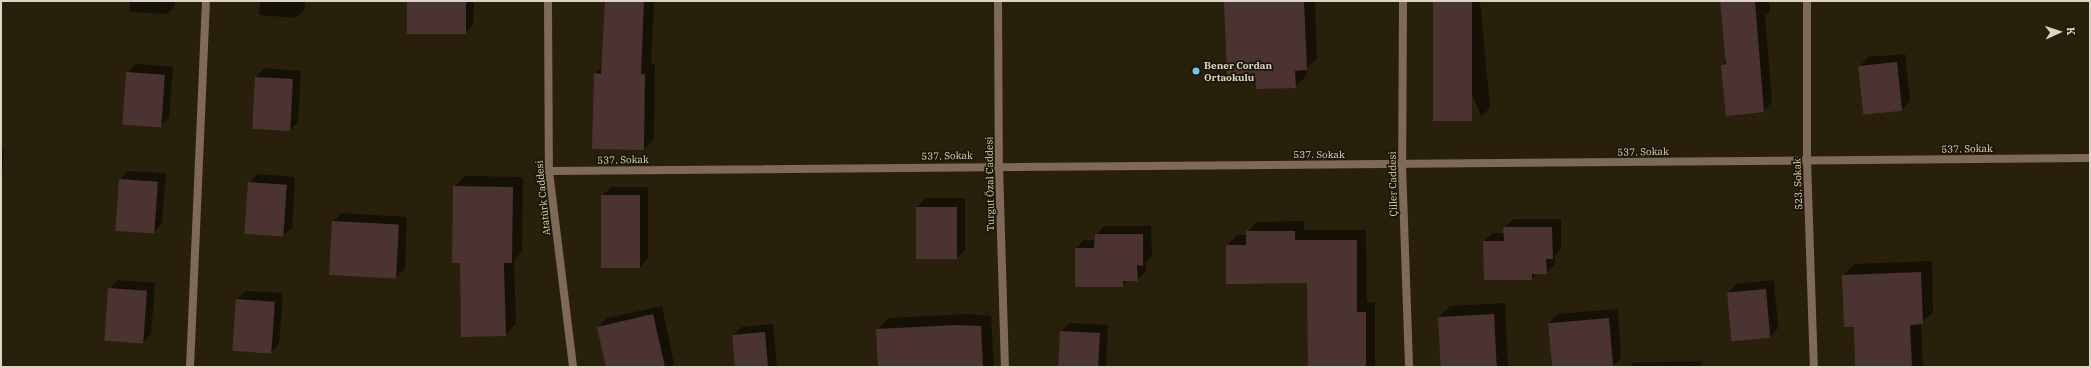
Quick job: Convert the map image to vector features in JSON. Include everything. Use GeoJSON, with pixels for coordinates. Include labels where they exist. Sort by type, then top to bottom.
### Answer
{"type":"FeatureCollection","features":[{"type":"Feature","properties":{"kind":"street"},"geometry":{"type":"LineString","coordinates":[[190,367],[206,1]]}},
{"type":"Feature","properties":{"kind":"street","name":"Atatürk Caddesi"},"geometry":{"type":"LineString","coordinates":[[548,1],[549,171],[573,367]]}},
{"type":"Feature","properties":{"kind":"street","name":"Turgut Özal Caddesi"},"geometry":{"type":"LineString","coordinates":[[998,1],[999,166],[1005,367]]}},
{"type":"Feature","properties":{"kind":"street","name":"Çiller Caddesi"},"geometry":{"type":"LineString","coordinates":[[1403,1],[1402,165],[1409,367]]}},
{"type":"Feature","properties":{"kind":"street","name":"523. Sokak"},"geometry":{"type":"LineString","coordinates":[[1807,1],[1807,161],[1814,367]]}},
{"type":"Feature","properties":{"kind":"street","name":"537. Sokak"},"geometry":{"type":"LineString","coordinates":[[549,171],[999,166],[1402,165],[2090,158]]}},
{"type":"Feature","properties":{"kind":"building"},"geometry":{"type":"Polygon","coordinates":[[[407,1],[466,1],[466,34],[407,34],[407,1]]]}},
{"type":"Feature","properties":{"kind":"building"},"geometry":{"type":"Polygon","coordinates":[[[605,1],[644,1],[641,74],[645,74],[644,150],[592,149],[594,73],[601,74],[605,1]]]}},
{"type":"Feature","properties":{"kind":"building"},"geometry":{"type":"Polygon","coordinates":[[[1224,1],[1304,1],[1307,70],[1295,71],[1296,88],[1256,89],[1255,73],[1227,75],[1224,1]]]}},
{"type":"Feature","properties":{"kind":"building"},"geometry":{"type":"Polygon","coordinates":[[[1433,1],[1472,1],[1472,121],[1433,121],[1433,1]]]}},
{"type":"Feature","properties":{"kind":"building"},"geometry":{"type":"Polygon","coordinates":[[[1720,1],[1755,1],[1764,112],[1726,116],[1721,65],[1726,64],[1720,1]]]}},
{"type":"Feature","properties":{"kind":"building"},"geometry":{"type":"Polygon","coordinates":[[[1897,62],[1902,111],[1863,115],[1858,66],[1897,62]]]}},
{"type":"Feature","properties":{"kind":"building"},"geometry":{"type":"Polygon","coordinates":[[[126,72],[165,75],[161,128],[122,125],[126,72]]]}},
{"type":"Feature","properties":{"kind":"building"},"geometry":{"type":"Polygon","coordinates":[[[255,77],[293,79],[290,131],[252,129],[255,77]]]}},
{"type":"Feature","properties":{"kind":"building"},"geometry":{"type":"Polygon","coordinates":[[[119,179],[158,182],[154,234],[115,231],[119,179]]]}},
{"type":"Feature","properties":{"kind":"building"},"geometry":{"type":"Polygon","coordinates":[[[248,182],[287,185],[283,237],[244,234],[248,182]]]}},
{"type":"Feature","properties":{"kind":"building"},"geometry":{"type":"Polygon","coordinates":[[[453,186],[513,187],[512,263],[504,263],[506,336],[461,337],[460,263],[452,263],[453,186]]]}},
{"type":"Feature","properties":{"kind":"building"},"geometry":{"type":"Polygon","coordinates":[[[601,195],[640,195],[640,268],[601,268],[601,195]]]}},
{"type":"Feature","properties":{"kind":"building"},"geometry":{"type":"Polygon","coordinates":[[[916,207],[957,207],[957,259],[916,259],[916,207]]]}},
{"type":"Feature","properties":{"kind":"building"},"geometry":{"type":"Polygon","coordinates":[[[332,221],[399,225],[396,278],[329,275],[332,221]]]}},
{"type":"Feature","properties":{"kind":"building"},"geometry":{"type":"Polygon","coordinates":[[[1503,227],[1552,227],[1553,259],[1546,259],[1547,274],[1532,274],[1532,280],[1484,280],[1483,241],[1504,241],[1503,227]]]}},
{"type":"Feature","properties":{"kind":"building"},"geometry":{"type":"Polygon","coordinates":[[[1246,231],[1295,231],[1295,240],[1357,240],[1357,312],[1366,312],[1366,367],[1308,367],[1307,283],[1226,284],[1226,245],[1246,245],[1246,231]]]}},
{"type":"Feature","properties":{"kind":"building"},"geometry":{"type":"Polygon","coordinates":[[[1095,234],[1143,234],[1143,266],[1137,265],[1138,281],[1123,281],[1123,287],[1075,287],[1075,248],[1094,248],[1095,234]]]}},
{"type":"Feature","properties":{"kind":"building"},"geometry":{"type":"Polygon","coordinates":[[[1921,272],[1923,324],[1910,325],[1912,367],[1855,367],[1854,327],[1844,327],[1842,275],[1921,272]]]}},
{"type":"Feature","properties":{"kind":"building"},"geometry":{"type":"Polygon","coordinates":[[[108,288],[147,291],[143,344],[104,341],[108,288]]]}},
{"type":"Feature","properties":{"kind":"building"},"geometry":{"type":"Polygon","coordinates":[[[1766,289],[1770,338],[1731,341],[1727,292],[1766,289]]]}},
{"type":"Feature","properties":{"kind":"building"},"geometry":{"type":"Polygon","coordinates":[[[236,299],[275,302],[271,354],[232,351],[236,299]]]}},
{"type":"Feature","properties":{"kind":"building"},"geometry":{"type":"Polygon","coordinates":[[[653,314],[665,367],[606,367],[597,327],[653,314]]]}},
{"type":"Feature","properties":{"kind":"building"},"geometry":{"type":"Polygon","coordinates":[[[1494,314],[1497,367],[1441,367],[1438,317],[1494,314]]]}},
{"type":"Feature","properties":{"kind":"building"},"geometry":{"type":"Polygon","coordinates":[[[1609,318],[1613,367],[1552,367],[1548,323],[1609,318]]]}},
{"type":"Feature","properties":{"kind":"building"},"geometry":{"type":"Polygon","coordinates":[[[957,325],[981,326],[983,367],[878,367],[876,329],[957,325]]]}},
{"type":"Feature","properties":{"kind":"building"},"geometry":{"type":"Polygon","coordinates":[[[1060,331],[1100,333],[1098,367],[1058,367],[1060,331]]]}},
{"type":"Feature","properties":{"kind":"building"},"geometry":{"type":"Polygon","coordinates":[[[765,332],[768,367],[735,367],[732,335],[765,332]]]}},
{"type":"Feature","properties":{"kind":"place","name":"Bener Cordan Ortaokulu"},"geometry":{"type":"Point","coordinates":[1196,71]}}]}
